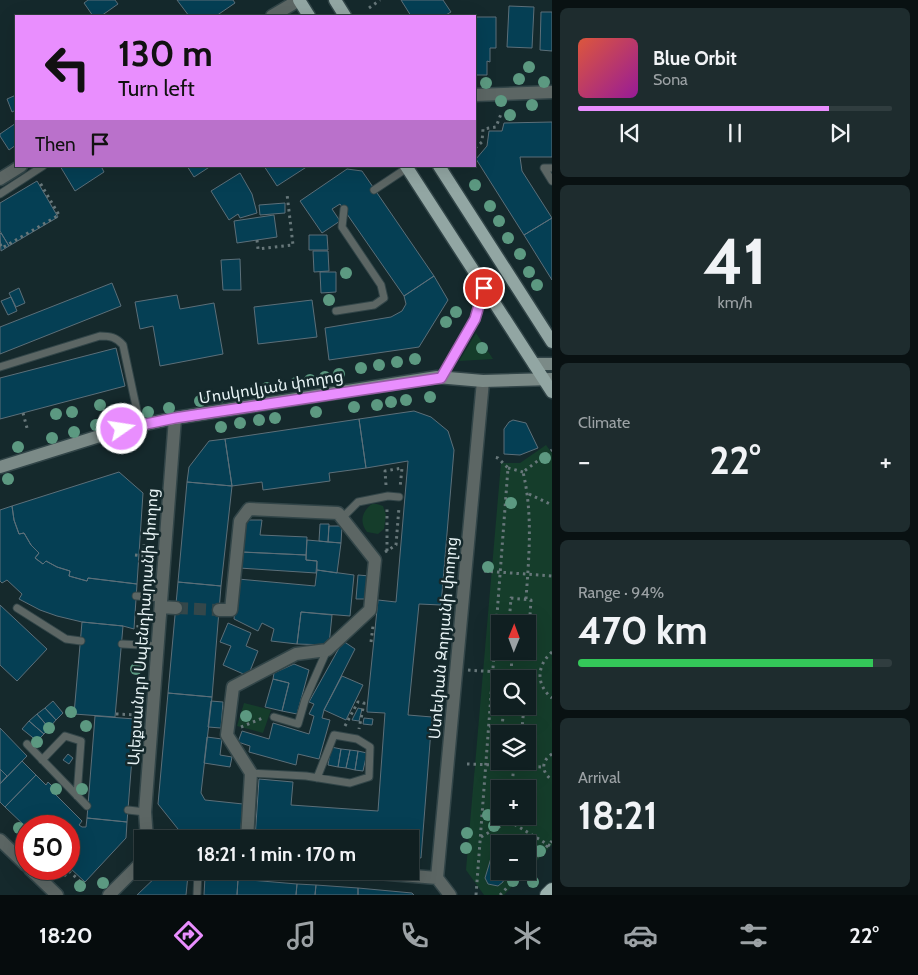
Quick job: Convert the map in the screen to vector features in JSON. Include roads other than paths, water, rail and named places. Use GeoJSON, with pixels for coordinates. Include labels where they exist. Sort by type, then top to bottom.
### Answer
{"type":"FeatureCollection","features":[{"type":"Feature","properties":{"kind":"highway"},"geometry":{"type":"LineString","coordinates":[[547,895],[552,890]]}},
{"type":"Feature","properties":{"kind":"main road"},"geometry":{"type":"LineString","coordinates":[[299,0],[308,15]]}},
{"type":"Feature","properties":{"kind":"main road"},"geometry":{"type":"LineString","coordinates":[[335,0],[344,15]]}},
{"type":"Feature","properties":{"kind":"main road"},"geometry":{"type":"LineString","coordinates":[[406,167],[534,364],[548,380],[552,392]]}},
{"type":"Feature","properties":{"kind":"main road"},"geometry":{"type":"LineString","coordinates":[[440,167],[552,342]]}},
{"type":"Feature","properties":{"kind":"main road"},"geometry":{"type":"LineString","coordinates":[[534,364],[552,364]]}},
{"type":"Feature","properties":{"kind":"main road","name":"Մոսկովյան փողոց"},"geometry":{"type":"LineString","coordinates":[[0,466],[140,425],[175,418],[441,378],[483,381],[548,380]]}},
{"type":"Feature","properties":{"kind":"street"},"geometry":{"type":"LineString","coordinates":[[274,15],[299,0]]}},
{"type":"Feature","properties":{"kind":"street"},"geometry":{"type":"LineString","coordinates":[[476,95],[552,92]]}},
{"type":"Feature","properties":{"kind":"street"},"geometry":{"type":"LineString","coordinates":[[0,179],[19,167]]}},
{"type":"Feature","properties":{"kind":"street","name":"Ստեփան Զորյանի փողոց"},"geometry":{"type":"LineString","coordinates":[[437,878],[483,381]]}},
{"type":"Feature","properties":{"kind":"street","name":"Ալեքսանդր Սպենդիարյանի փողոց"},"geometry":{"type":"LineString","coordinates":[[146,830],[145,812],[175,418]]}},
{"type":"Feature","properties":{"kind":"street"},"geometry":{"type":"LineString","coordinates":[[219,610],[231,610],[240,521],[248,509],[338,514],[375,560],[370,610],[327,650],[296,654],[233,687],[227,735],[252,773],[248,830]]}},
{"type":"Feature","properties":{"kind":"street"},"geometry":{"type":"LineString","coordinates":[[161,603],[176,608]]}},
{"type":"Feature","properties":{"kind":"street"},"geometry":{"type":"LineString","coordinates":[[0,840],[15,854]]}},
{"type":"Feature","properties":{"kind":"street"},"geometry":{"type":"LineString","coordinates":[[109,895],[134,870]]}},
{"type":"Feature","properties":{"kind":"street"},"geometry":{"type":"LineString","coordinates":[[419,876],[437,878],[450,895]]}},
{"type":"Feature","properties":{"kind":"street"},"geometry":{"type":"LineString","coordinates":[[41,880],[57,895]]}},
{"type":"Feature","properties":{"kind":"lane"},"geometry":{"type":"LineString","coordinates":[[0,194],[40,167]]}},
{"type":"Feature","properties":{"kind":"lane"},"geometry":{"type":"LineString","coordinates":[[374,190],[406,167]]}},
{"type":"Feature","properties":{"kind":"lane"},"geometry":{"type":"LineString","coordinates":[[552,168],[544,168],[552,181]]}},
{"type":"Feature","properties":{"kind":"lane"},"geometry":{"type":"LineString","coordinates":[[336,311],[374,305],[384,298],[381,285],[342,227],[344,209]]}},
{"type":"Feature","properties":{"kind":"lane"},"geometry":{"type":"LineString","coordinates":[[441,378],[475,319],[484,288]]}},
{"type":"Feature","properties":{"kind":"lane"},"geometry":{"type":"LineString","coordinates":[[0,367],[100,336],[109,336],[117,339],[123,344],[140,425]]}},
{"type":"Feature","properties":{"kind":"lane"},"geometry":{"type":"LineString","coordinates":[[342,518],[358,502],[388,496],[399,496]]}},
{"type":"Feature","properties":{"kind":"lane"},"geometry":{"type":"LineString","coordinates":[[136,596],[161,603]]}},
{"type":"Feature","properties":{"kind":"lane"},"geometry":{"type":"LineString","coordinates":[[17,608],[66,639],[81,641]]}},
{"type":"Feature","properties":{"kind":"lane"},"geometry":{"type":"LineString","coordinates":[[122,644],[158,646]]}},
{"type":"Feature","properties":{"kind":"lane"},"geometry":{"type":"LineString","coordinates":[[274,716],[298,724],[305,700],[327,650]]}},
{"type":"Feature","properties":{"kind":"lane"},"geometry":{"type":"LineString","coordinates":[[252,773],[317,778],[350,783],[369,778],[370,748],[357,739],[334,735],[317,778]]}},
{"type":"Feature","properties":{"kind":"lane"},"geometry":{"type":"LineString","coordinates":[[42,760],[65,736],[81,741],[77,796]]}},
{"type":"Feature","properties":{"kind":"lane"},"geometry":{"type":"LineString","coordinates":[[27,744],[87,806]]}},
{"type":"Feature","properties":{"kind":"lane"},"geometry":{"type":"LineString","coordinates":[[128,810],[145,812]]}},
{"type":"Feature","properties":{"kind":"lane"},"geometry":{"type":"LineString","coordinates":[[197,895],[198,880]]}},
{"type":"Feature","properties":{"kind":"tunnel"},"geometry":{"type":"LineString","coordinates":[[176,608],[219,610]]}}]}
